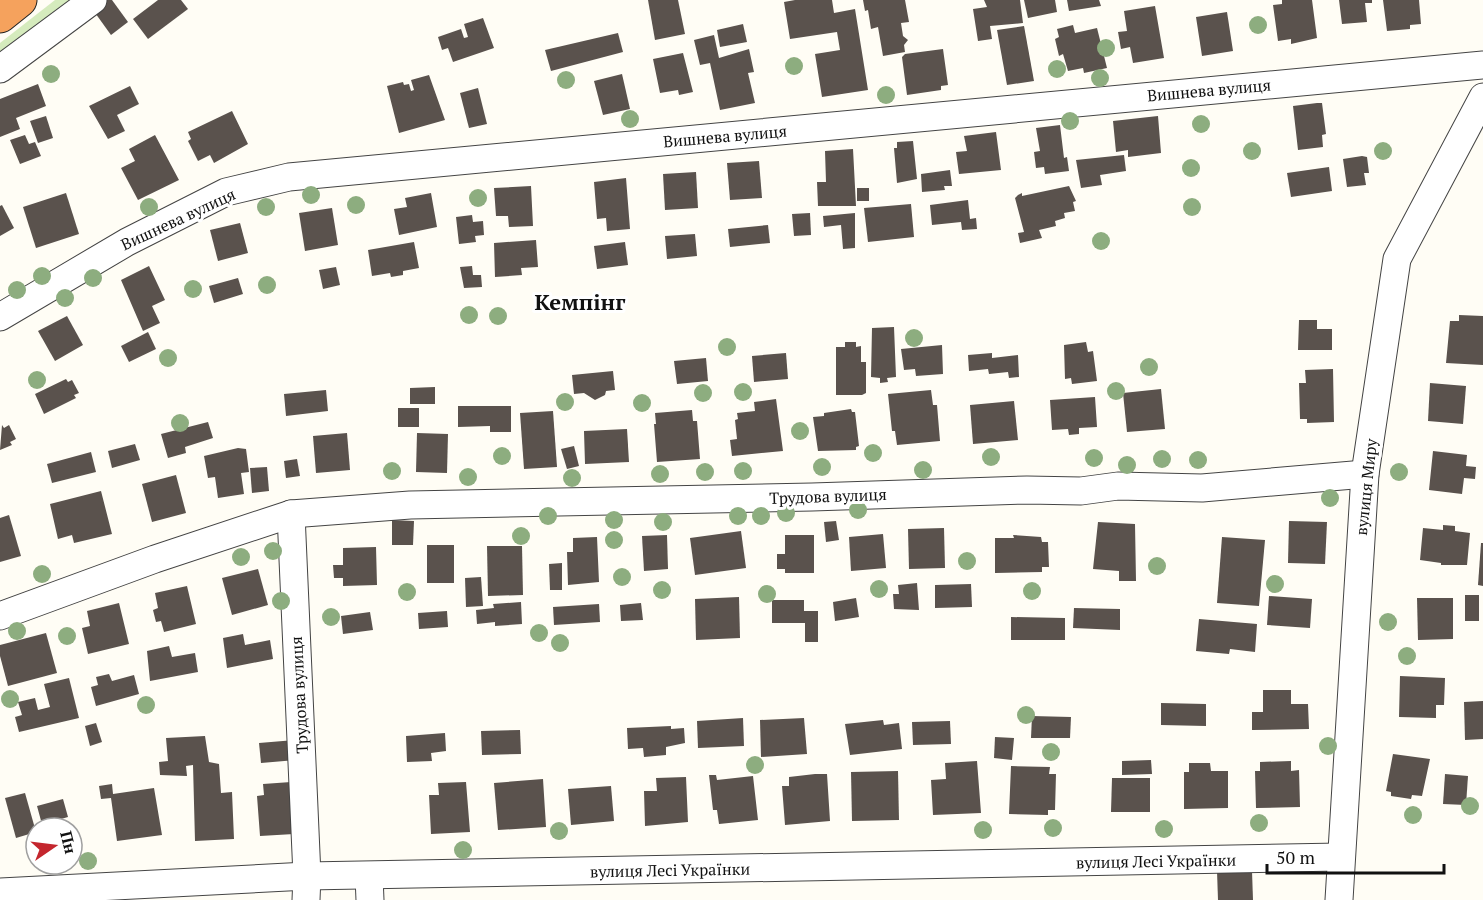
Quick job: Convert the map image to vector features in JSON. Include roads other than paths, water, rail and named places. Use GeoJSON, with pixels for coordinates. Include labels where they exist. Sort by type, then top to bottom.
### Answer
{"type":"FeatureCollection","features":[{"type":"Feature","properties":{"kind":"highway"},"geometry":{"type":"LineString","coordinates":[[0,16],[21,0]]}},
{"type":"Feature","properties":{"kind":"street"},"geometry":{"type":"LineString","coordinates":[[0,69],[93,0]]}},
{"type":"Feature","properties":{"kind":"street","name":"Вишнева вулиця"},"geometry":{"type":"LineString","coordinates":[[0,317],[126,242],[226,192],[289,177],[1483,64]]}},
{"type":"Feature","properties":{"kind":"street","name":"вулиця Миру"},"geometry":{"type":"LineString","coordinates":[[1339,900],[1365,474],[1397,259],[1483,98]]}},
{"type":"Feature","properties":{"kind":"street","name":"Трудова вулиця"},"geometry":{"type":"LineString","coordinates":[[0,616],[155,559],[291,514],[411,505],[801,498],[1005,490],[1081,491],[1118,486],[1202,488],[1365,474]]}},
{"type":"Feature","properties":{"kind":"street","name":"Трудова вулиця"},"geometry":{"type":"LineString","coordinates":[[291,514],[306,888]]}},
{"type":"Feature","properties":{"kind":"street","name":"вулиця Лесі Українки"},"geometry":{"type":"LineString","coordinates":[[0,892],[370,888],[1340,857]]}},
{"type":"Feature","properties":{"kind":"district","name":"Кемпінг"},"geometry":{"type":"Point","coordinates":[580,302]}}]}
